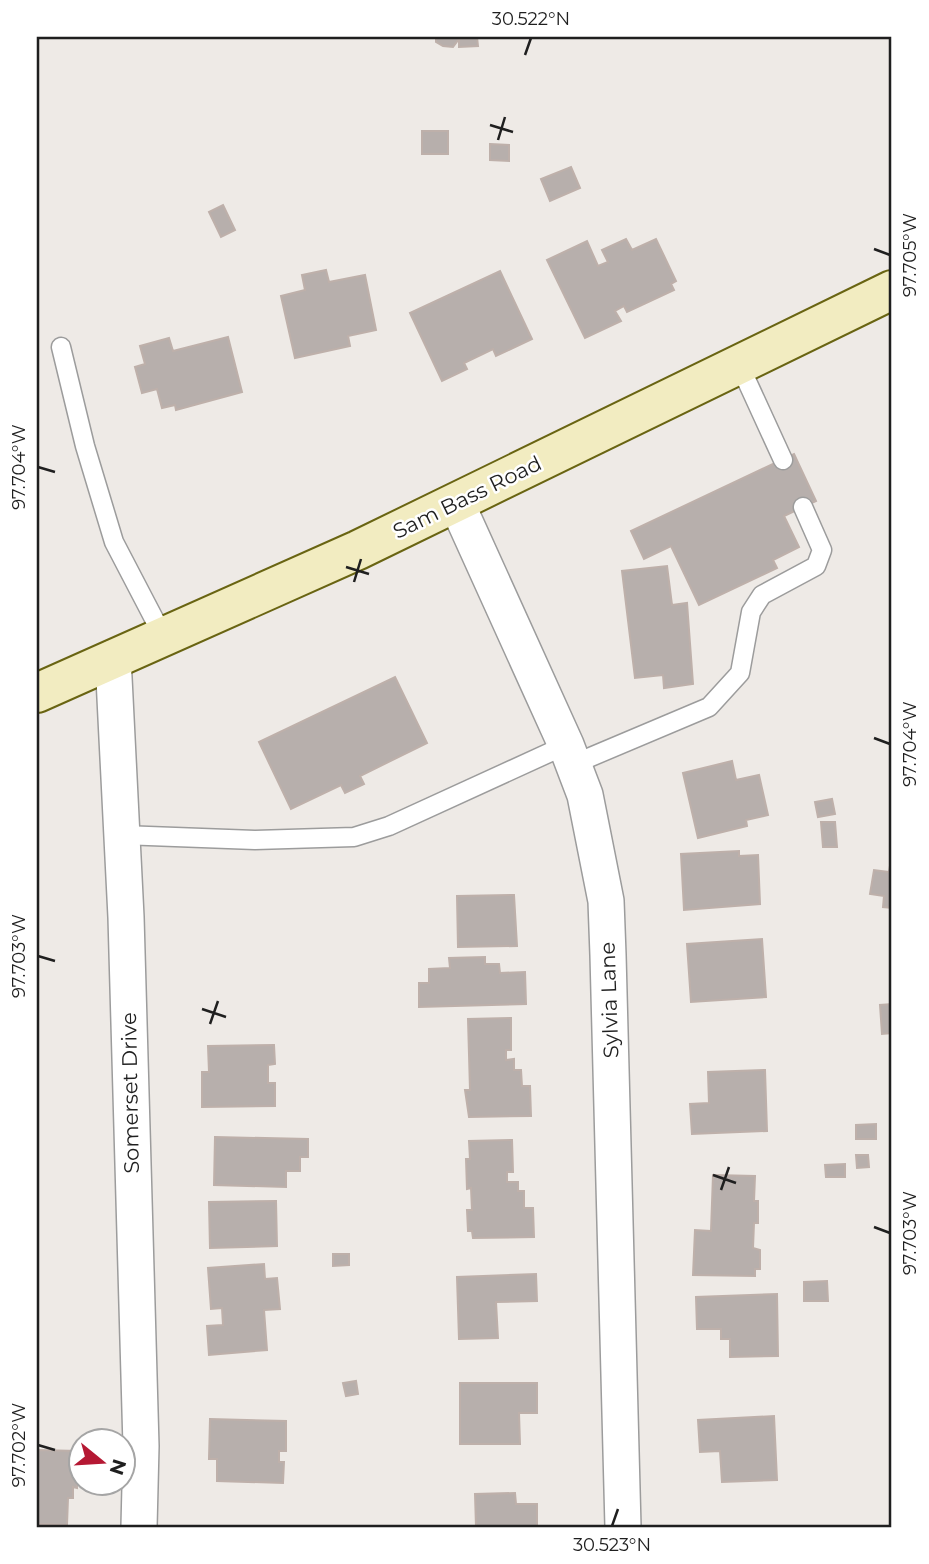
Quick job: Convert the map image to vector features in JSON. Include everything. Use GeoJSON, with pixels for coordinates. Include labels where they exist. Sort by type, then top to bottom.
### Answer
{"type":"FeatureCollection","features":[{"type":"Feature","properties":{"kind":"main road","name":"Sam Bass Road"},"geometry":{"type":"LineString","coordinates":[[37,693],[358,550],[892,290]]}},
{"type":"Feature","properties":{"kind":"street","name":"Sylvia Lane"},"geometry":{"type":"LineString","coordinates":[[456,502],[570,755],[597,848],[606,901],[624,1527]]}},
{"type":"Feature","properties":{"kind":"street","name":"Somerset Drive"},"geometry":{"type":"LineString","coordinates":[[113,658],[122,835],[141,1446],[139,1527]]}},
{"type":"Feature","properties":{"kind":"lane"},"geometry":{"type":"LineString","coordinates":[[61,347],[85,446],[114,542],[163,636]]}},
{"type":"Feature","properties":{"kind":"lane"},"geometry":{"type":"LineString","coordinates":[[739,364],[783,460]]}},
{"type":"Feature","properties":{"kind":"lane"},"geometry":{"type":"LineString","coordinates":[[122,835],[256,840],[354,837],[389,826],[570,755],[709,707],[740,673],[751,612],[762,595],[816,566],[822,550],[803,507]]}},
{"type":"Feature","properties":{"kind":"building"},"geometry":{"type":"Polygon","coordinates":[[[436,37],[477,37],[478,46],[459,47],[459,39],[453,47],[443,46],[436,42],[436,37]]]}},
{"type":"Feature","properties":{"kind":"building"},"geometry":{"type":"Polygon","coordinates":[[[422,131],[448,131],[448,154],[422,154],[422,131]]]}},
{"type":"Feature","properties":{"kind":"building"},"geometry":{"type":"Polygon","coordinates":[[[490,144],[509,145],[509,161],[490,160],[490,144]]]}},
{"type":"Feature","properties":{"kind":"building"},"geometry":{"type":"Polygon","coordinates":[[[571,167],[580,188],[550,201],[541,179],[571,167]]]}},
{"type":"Feature","properties":{"kind":"building"},"geometry":{"type":"Polygon","coordinates":[[[223,205],[235,230],[221,237],[209,212],[223,205]]]}},
{"type":"Feature","properties":{"kind":"building"},"geometry":{"type":"Polygon","coordinates":[[[626,239],[632,250],[656,239],[676,281],[671,284],[674,290],[627,312],[624,306],[615,311],[621,321],[585,338],[547,260],[587,241],[598,266],[608,262],[602,250],[626,239]]]}},
{"type":"Feature","properties":{"kind":"building"},"geometry":{"type":"Polygon","coordinates":[[[326,270],[329,282],[365,275],[376,330],[348,336],[350,346],[295,358],[281,296],[305,290],[302,275],[326,270]]]}},
{"type":"Feature","properties":{"kind":"building"},"geometry":{"type":"Polygon","coordinates":[[[500,271],[532,339],[496,356],[493,349],[464,363],[467,369],[442,381],[410,313],[500,271]]]}},
{"type":"Feature","properties":{"kind":"building"},"geometry":{"type":"Polygon","coordinates":[[[228,337],[242,392],[176,410],[175,405],[162,408],[157,389],[142,393],[135,367],[145,364],[140,346],[169,338],[173,351],[228,337]]]}},
{"type":"Feature","properties":{"kind":"building"},"geometry":{"type":"Polygon","coordinates":[[[794,454],[816,501],[784,516],[799,547],[773,560],[777,568],[699,605],[671,546],[644,559],[631,531],[794,454]]]}},
{"type":"Feature","properties":{"kind":"building"},"geometry":{"type":"Polygon","coordinates":[[[667,566],[672,605],[687,603],[693,684],[664,688],[663,675],[635,678],[622,571],[667,566]]]}},
{"type":"Feature","properties":{"kind":"building"},"geometry":{"type":"Polygon","coordinates":[[[395,677],[427,743],[360,776],[364,784],[345,793],[341,785],[291,809],[259,742],[395,677]]]}},
{"type":"Feature","properties":{"kind":"building"},"geometry":{"type":"Polygon","coordinates":[[[732,761],[736,780],[759,775],[768,815],[746,820],[747,826],[698,838],[683,773],[732,761]]]}},
{"type":"Feature","properties":{"kind":"building"},"geometry":{"type":"Polygon","coordinates":[[[832,799],[835,814],[818,817],[815,802],[832,799]]]}},
{"type":"Feature","properties":{"kind":"building"},"geometry":{"type":"Polygon","coordinates":[[[821,822],[835,822],[837,847],[823,847],[821,822]]]}},
{"type":"Feature","properties":{"kind":"building"},"geometry":{"type":"Polygon","coordinates":[[[739,851],[739,856],[758,855],[760,904],[684,910],[681,854],[739,851]]]}},
{"type":"Feature","properties":{"kind":"building"},"geometry":{"type":"Polygon","coordinates":[[[892,853],[892,908],[883,907],[884,896],[870,894],[874,870],[889,872],[892,853]]]}},
{"type":"Feature","properties":{"kind":"building"},"geometry":{"type":"Polygon","coordinates":[[[514,895],[517,946],[458,947],[457,896],[514,895]]]}},
{"type":"Feature","properties":{"kind":"building"},"geometry":{"type":"Polygon","coordinates":[[[762,939],[766,997],[691,1002],[687,944],[762,939]]]}},
{"type":"Feature","properties":{"kind":"building"},"geometry":{"type":"Polygon","coordinates":[[[485,957],[485,964],[499,964],[500,973],[525,972],[526,1004],[419,1007],[419,983],[429,983],[429,969],[450,968],[449,958],[485,957]]]}},
{"type":"Feature","properties":{"kind":"building"},"geometry":{"type":"Polygon","coordinates":[[[892,1004],[892,1033],[882,1034],[880,1005],[892,1004]]]}},
{"type":"Feature","properties":{"kind":"building"},"geometry":{"type":"Polygon","coordinates":[[[511,1018],[511,1050],[506,1050],[506,1060],[514,1059],[514,1070],[521,1070],[522,1086],[530,1086],[531,1116],[469,1117],[465,1090],[470,1090],[468,1019],[511,1018]]]}},
{"type":"Feature","properties":{"kind":"building"},"geometry":{"type":"Polygon","coordinates":[[[274,1045],[275,1064],[268,1065],[268,1083],[275,1083],[275,1106],[202,1107],[202,1072],[209,1072],[208,1046],[274,1045]]]}},
{"type":"Feature","properties":{"kind":"building"},"geometry":{"type":"Polygon","coordinates":[[[765,1070],[767,1131],[692,1134],[690,1104],[709,1103],[708,1072],[765,1070]]]}},
{"type":"Feature","properties":{"kind":"building"},"geometry":{"type":"Polygon","coordinates":[[[876,1124],[876,1139],[856,1139],[856,1125],[876,1124]]]}},
{"type":"Feature","properties":{"kind":"building"},"geometry":{"type":"Polygon","coordinates":[[[215,1137],[308,1139],[308,1157],[300,1157],[300,1171],[286,1171],[286,1187],[214,1185],[215,1137]]]}},
{"type":"Feature","properties":{"kind":"building"},"geometry":{"type":"Polygon","coordinates":[[[512,1140],[513,1172],[507,1172],[507,1182],[518,1182],[518,1191],[524,1191],[524,1208],[533,1208],[534,1237],[473,1238],[472,1231],[468,1231],[467,1210],[472,1210],[471,1188],[467,1189],[466,1159],[470,1159],[469,1141],[512,1140]]]}},
{"type":"Feature","properties":{"kind":"building"},"geometry":{"type":"Polygon","coordinates":[[[856,1155],[868,1155],[869,1167],[857,1168],[856,1155]]]}},
{"type":"Feature","properties":{"kind":"building"},"geometry":{"type":"Polygon","coordinates":[[[845,1164],[845,1177],[826,1177],[825,1165],[845,1164]]]}},
{"type":"Feature","properties":{"kind":"building"},"geometry":{"type":"Polygon","coordinates":[[[713,1175],[755,1176],[754,1201],[758,1201],[758,1223],[754,1223],[753,1248],[760,1250],[760,1269],[755,1269],[755,1276],[693,1275],[695,1230],[711,1231],[713,1175]]]}},
{"type":"Feature","properties":{"kind":"building"},"geometry":{"type":"Polygon","coordinates":[[[276,1201],[277,1246],[210,1248],[209,1202],[276,1201]]]}},
{"type":"Feature","properties":{"kind":"building"},"geometry":{"type":"Polygon","coordinates":[[[333,1254],[349,1254],[349,1265],[333,1266],[333,1254]]]}},
{"type":"Feature","properties":{"kind":"building"},"geometry":{"type":"Polygon","coordinates":[[[264,1264],[265,1279],[277,1278],[280,1309],[264,1310],[267,1350],[209,1355],[207,1326],[223,1325],[222,1308],[211,1309],[208,1268],[264,1264]]]}},
{"type":"Feature","properties":{"kind":"building"},"geometry":{"type":"Polygon","coordinates":[[[536,1274],[537,1301],[496,1302],[498,1338],[459,1339],[457,1277],[536,1274]]]}},
{"type":"Feature","properties":{"kind":"building"},"geometry":{"type":"Polygon","coordinates":[[[827,1281],[828,1301],[804,1301],[804,1282],[827,1281]]]}},
{"type":"Feature","properties":{"kind":"building"},"geometry":{"type":"Polygon","coordinates":[[[777,1294],[778,1356],[730,1357],[730,1339],[721,1339],[721,1329],[697,1329],[696,1297],[777,1294]]]}},
{"type":"Feature","properties":{"kind":"building"},"geometry":{"type":"Polygon","coordinates":[[[356,1381],[358,1394],[346,1396],[343,1383],[356,1381]]]}},
{"type":"Feature","properties":{"kind":"building"},"geometry":{"type":"Polygon","coordinates":[[[460,1383],[537,1383],[537,1413],[519,1413],[520,1444],[460,1444],[460,1383]]]}},
{"type":"Feature","properties":{"kind":"building"},"geometry":{"type":"Polygon","coordinates":[[[774,1416],[777,1480],[722,1482],[720,1451],[700,1452],[698,1420],[774,1416]]]}},
{"type":"Feature","properties":{"kind":"building"},"geometry":{"type":"Polygon","coordinates":[[[210,1419],[286,1421],[286,1451],[279,1451],[279,1462],[284,1462],[283,1483],[217,1481],[217,1459],[209,1459],[210,1419]]]}},
{"type":"Feature","properties":{"kind":"building"},"geometry":{"type":"Polygon","coordinates":[[[37,1450],[66,1451],[67,1525],[37,1524],[37,1450]]]}},
{"type":"Feature","properties":{"kind":"building"},"geometry":{"type":"Polygon","coordinates":[[[515,1493],[516,1504],[537,1504],[537,1527],[476,1527],[475,1494],[515,1493]]]}}]}
